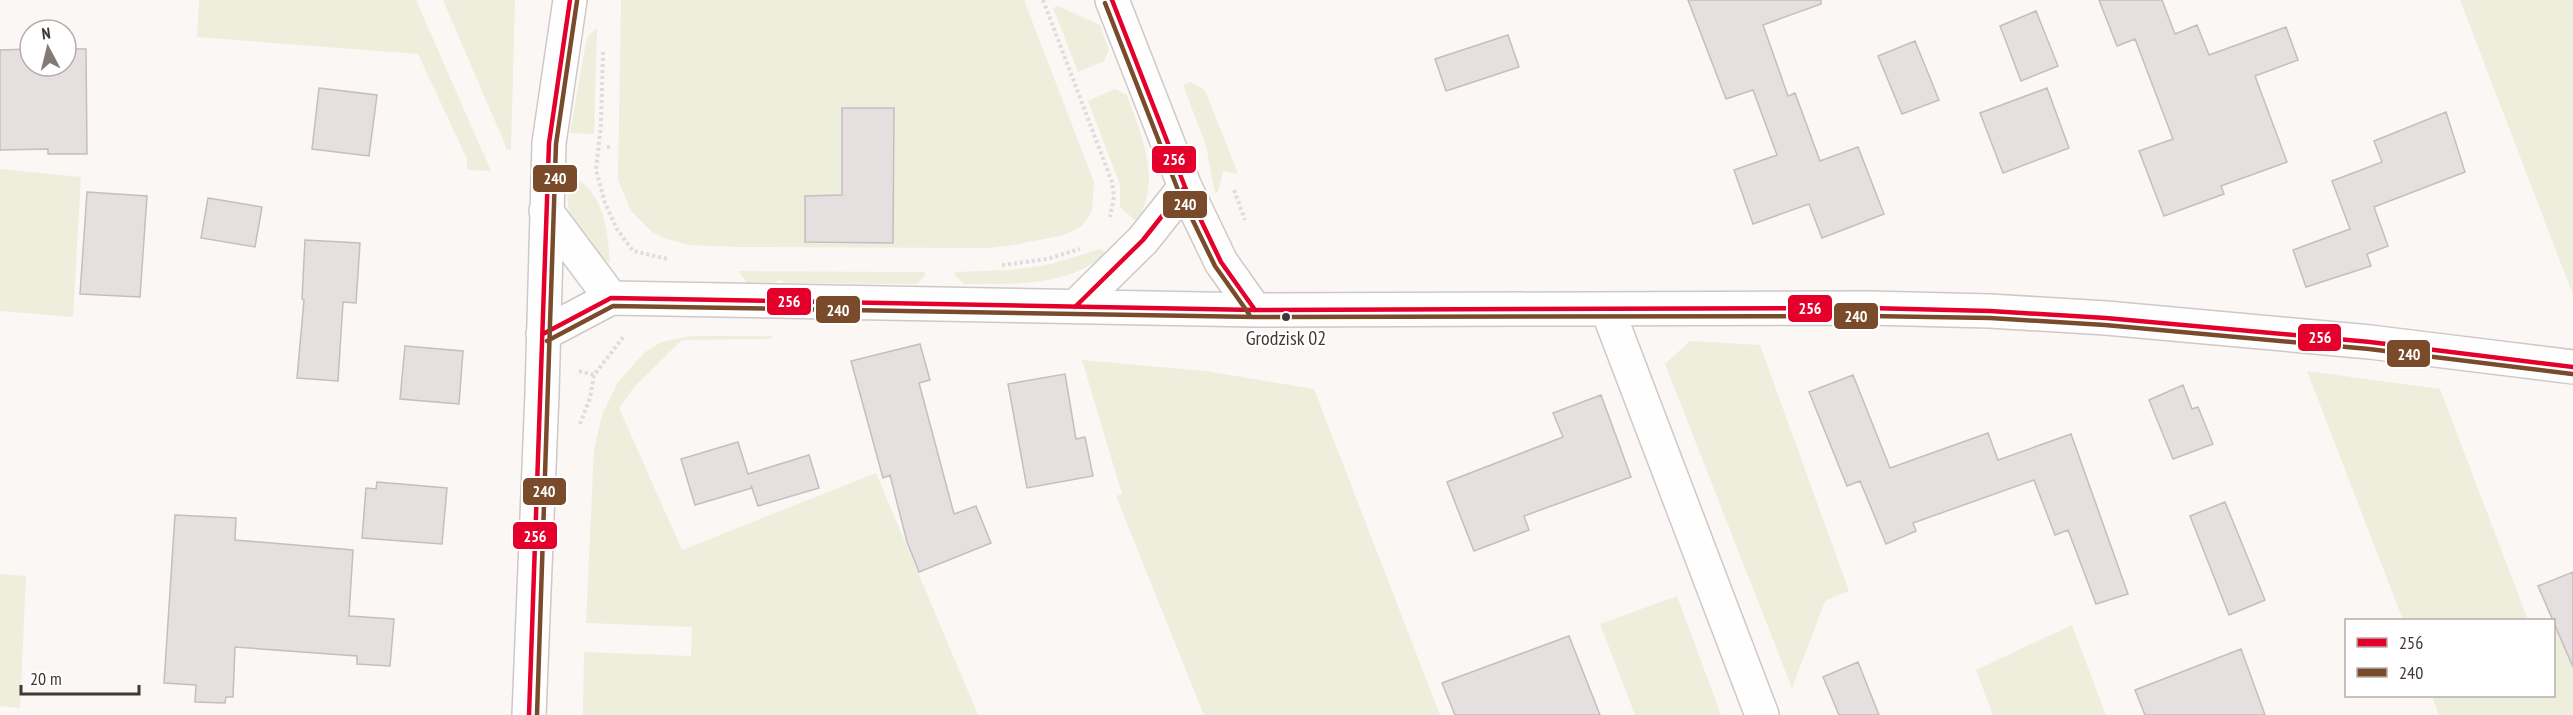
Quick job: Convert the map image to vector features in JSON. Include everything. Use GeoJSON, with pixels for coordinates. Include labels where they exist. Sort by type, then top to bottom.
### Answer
{"type":"FeatureCollection","features":[{"type":"Feature","properties":{"kind":"street"},"geometry":{"type":"LineString","coordinates":[[529,715],[549,143],[570,0]]}},
{"type":"Feature","properties":{"kind":"street"},"geometry":{"type":"LineString","coordinates":[[1112,0],[1185,187],[1221,262],[1255,310]]}},
{"type":"Feature","properties":{"kind":"street"},"geometry":{"type":"LineString","coordinates":[[1075,307],[1143,240],[1185,187]]}},
{"type":"Feature","properties":{"kind":"street"},"geometry":{"type":"LineString","coordinates":[[546,211],[611,298]]}},
{"type":"Feature","properties":{"kind":"street"},"geometry":{"type":"LineString","coordinates":[[543,334],[611,298],[1255,310],[1608,311],[1869,308],[1990,311],[2106,318],[2370,342],[2573,367]]}},
{"type":"Feature","properties":{"kind":"street"},"geometry":{"type":"LineString","coordinates":[[1608,311],[1762,715]]}},
{"type":"Feature","properties":{"kind":"path"},"geometry":{"type":"LineString","coordinates":[[1043,0],[1112,182],[1114,197],[1108,224]]}},
{"type":"Feature","properties":{"kind":"path"},"geometry":{"type":"LineString","coordinates":[[603,45],[601,124],[596,170],[605,203],[617,229],[633,251],[676,261]]}},
{"type":"Feature","properties":{"kind":"path"},"geometry":{"type":"LineString","coordinates":[[992,266],[1047,259],[1086,246]]}},
{"type":"Feature","properties":{"kind":"path"},"geometry":{"type":"LineString","coordinates":[[579,429],[590,398],[594,375],[628,331]]}},
{"type":"Feature","properties":{"kind":"green space"},"geometry":{"type":"Polygon","coordinates":[[[199,0],[416,0],[491,171],[467,170],[467,159],[418,54],[197,37],[199,0]]]}},
{"type":"Feature","properties":{"kind":"green space"},"geometry":{"type":"Polygon","coordinates":[[[443,0],[515,0],[511,150],[507,149],[443,0]]]}},
{"type":"Feature","properties":{"kind":"green space"},"geometry":{"type":"Polygon","coordinates":[[[621,0],[1024,0],[1094,182],[1092,211],[1082,226],[1064,235],[989,248],[738,247],[690,245],[663,238],[652,232],[631,211],[618,180],[621,0]]]}},
{"type":"Feature","properties":{"kind":"green space"},"geometry":{"type":"Polygon","coordinates":[[[2460,0],[2573,0],[2573,295],[2460,0]]]}},
{"type":"Feature","properties":{"kind":"green space"},"geometry":{"type":"Polygon","coordinates":[[[1058,6],[1100,25],[1109,50],[1104,61],[1078,72],[1053,8],[1058,6]]]}},
{"type":"Feature","properties":{"kind":"green space"},"geometry":{"type":"Polygon","coordinates":[[[597,28],[594,134],[570,133],[587,37],[597,28]]]}},
{"type":"Feature","properties":{"kind":"green space"},"geometry":{"type":"Polygon","coordinates":[[[1190,82],[1205,90],[1238,174],[1223,171],[1218,192],[1215,193],[1206,146],[1183,85],[1190,82]]]}},
{"type":"Feature","properties":{"kind":"green space"},"geometry":{"type":"Polygon","coordinates":[[[1115,89],[1127,95],[1147,158],[1148,190],[1137,222],[1120,207],[1120,185],[1088,101],[1115,89]]]}},
{"type":"Feature","properties":{"kind":"green space"},"geometry":{"type":"Polygon","coordinates":[[[0,169],[81,177],[73,317],[0,311],[0,169]]]}},
{"type":"Feature","properties":{"kind":"green space"},"geometry":{"type":"Polygon","coordinates":[[[567,176],[589,188],[596,199],[608,237],[610,263],[589,244],[573,220],[568,205],[567,176]]]}},
{"type":"Feature","properties":{"kind":"green space"},"geometry":{"type":"Polygon","coordinates":[[[1100,249],[1108,253],[1092,264],[1058,278],[1022,283],[965,284],[955,276],[955,272],[1010,270],[1047,265],[1100,249]]]}},
{"type":"Feature","properties":{"kind":"green space"},"geometry":{"type":"Polygon","coordinates":[[[738,271],[925,272],[925,276],[916,284],[787,283],[780,280],[774,283],[747,283],[738,271]]]}},
{"type":"Feature","properties":{"kind":"green space"},"geometry":{"type":"Polygon","coordinates":[[[692,336],[773,336],[770,339],[682,340],[634,387],[619,408],[682,550],[876,473],[978,715],[583,715],[584,652],[691,656],[692,627],[586,623],[594,449],[602,415],[618,382],[645,352],[661,342],[692,336]]]}},
{"type":"Feature","properties":{"kind":"green space"},"geometry":{"type":"Polygon","coordinates":[[[1690,341],[1760,345],[1849,591],[1825,601],[1792,688],[1665,364],[1690,341]]]}},
{"type":"Feature","properties":{"kind":"green space"},"geometry":{"type":"Polygon","coordinates":[[[1082,360],[1205,371],[1314,389],[1440,715],[1204,715],[1116,496],[1122,494],[1082,360]]]}},
{"type":"Feature","properties":{"kind":"green space"},"geometry":{"type":"Polygon","coordinates":[[[2307,371],[2440,389],[2528,619],[2403,619],[2307,371]]]}},
{"type":"Feature","properties":{"kind":"green space"},"geometry":{"type":"Polygon","coordinates":[[[0,574],[26,576],[20,708],[0,706],[0,574]]]}},
{"type":"Feature","properties":{"kind":"green space"},"geometry":{"type":"Polygon","coordinates":[[[1677,596],[1721,715],[1635,715],[1600,624],[1677,596]]]}},
{"type":"Feature","properties":{"kind":"green space"},"geometry":{"type":"Polygon","coordinates":[[[2573,620],[2573,715],[2439,715],[2432,697],[2555,697],[2555,627],[2573,620]]]}},
{"type":"Feature","properties":{"kind":"green space"},"geometry":{"type":"Polygon","coordinates":[[[2072,625],[2106,715],[1993,715],[1976,670],[2072,625]]]}},
{"type":"Feature","properties":{"kind":"building"},"geometry":{"type":"Polygon","coordinates":[[[1688,0],[1821,0],[1821,4],[1763,25],[1788,96],[1795,93],[1820,161],[1858,147],[1884,214],[1822,238],[1809,204],[1753,224],[1734,170],[1777,155],[1753,90],[1726,99],[1688,0]]]}},
{"type":"Feature","properties":{"kind":"building"},"geometry":{"type":"Polygon","coordinates":[[[2099,0],[2162,0],[2175,34],[2197,25],[2209,55],[2286,27],[2298,60],[2255,76],[2287,162],[2221,186],[2224,194],[2164,216],[2139,151],[2173,139],[2135,39],[2117,46],[2099,0]]]}},
{"type":"Feature","properties":{"kind":"building"},"geometry":{"type":"Polygon","coordinates":[[[2036,11],[2058,66],[2021,81],[2000,26],[2036,11]]]}},
{"type":"Feature","properties":{"kind":"building"},"geometry":{"type":"Polygon","coordinates":[[[1508,35],[1519,67],[1446,91],[1435,59],[1508,35]]]}},
{"type":"Feature","properties":{"kind":"building"},"geometry":{"type":"Polygon","coordinates":[[[1915,41],[1939,100],[1902,114],[1878,56],[1915,41]]]}},
{"type":"Feature","properties":{"kind":"building"},"geometry":{"type":"Polygon","coordinates":[[[18,49],[18,78],[78,78],[78,49],[86,49],[87,154],[48,154],[48,149],[0,150],[0,50],[18,49]]]}},
{"type":"Feature","properties":{"kind":"building"},"geometry":{"type":"Polygon","coordinates":[[[319,88],[377,95],[369,156],[312,149],[319,88]]]}},
{"type":"Feature","properties":{"kind":"building"},"geometry":{"type":"Polygon","coordinates":[[[2047,88],[2069,148],[2003,173],[1980,113],[2047,88]]]}},
{"type":"Feature","properties":{"kind":"building"},"geometry":{"type":"Polygon","coordinates":[[[842,108],[894,108],[893,243],[805,242],[805,196],[842,195],[842,108]]]}},
{"type":"Feature","properties":{"kind":"building"},"geometry":{"type":"Polygon","coordinates":[[[2446,112],[2465,172],[2374,207],[2388,246],[2367,254],[2371,266],[2306,287],[2293,250],[2350,229],[2332,181],[2382,162],[2374,141],[2446,112]]]}},
{"type":"Feature","properties":{"kind":"building"},"geometry":{"type":"Polygon","coordinates":[[[87,192],[147,196],[140,297],[80,294],[87,192]]]}},
{"type":"Feature","properties":{"kind":"building"},"geometry":{"type":"Polygon","coordinates":[[[208,198],[262,207],[255,247],[201,238],[208,198]]]}},
{"type":"Feature","properties":{"kind":"building"},"geometry":{"type":"Polygon","coordinates":[[[305,240],[360,243],[356,303],[343,302],[338,381],[297,378],[304,300],[302,299],[305,240]]]}},
{"type":"Feature","properties":{"kind":"building"},"geometry":{"type":"Polygon","coordinates":[[[920,344],[930,380],[919,383],[954,514],[976,506],[991,543],[919,572],[907,542],[890,475],[883,478],[851,361],[920,344]]]}},
{"type":"Feature","properties":{"kind":"building"},"geometry":{"type":"Polygon","coordinates":[[[405,346],[463,351],[459,404],[400,399],[405,346]]]}},
{"type":"Feature","properties":{"kind":"building"},"geometry":{"type":"Polygon","coordinates":[[[1065,374],[1076,439],[1085,437],[1093,476],[1027,488],[1008,384],[1065,374]]]}},
{"type":"Feature","properties":{"kind":"building"},"geometry":{"type":"Polygon","coordinates":[[[1853,375],[1890,468],[1988,433],[1998,460],[2071,434],[2128,594],[2096,604],[2068,530],[2055,535],[2034,480],[1913,523],[1916,531],[1886,544],[1860,481],[1847,486],[1809,392],[1853,375]]]}},
{"type":"Feature","properties":{"kind":"building"},"geometry":{"type":"Polygon","coordinates":[[[2183,385],[2192,409],[2198,407],[2213,444],[2173,459],[2149,400],[2183,385]]]}},
{"type":"Feature","properties":{"kind":"building"},"geometry":{"type":"Polygon","coordinates":[[[1601,395],[1631,477],[1524,516],[1529,530],[1474,551],[1447,482],[1563,437],[1553,413],[1601,395]]]}},
{"type":"Feature","properties":{"kind":"building"},"geometry":{"type":"Polygon","coordinates":[[[738,442],[748,474],[809,455],[819,488],[758,506],[752,488],[695,505],[681,459],[738,442]]]}},
{"type":"Feature","properties":{"kind":"building"},"geometry":{"type":"Polygon","coordinates":[[[377,482],[447,488],[442,544],[362,538],[366,488],[376,489],[377,482]]]}},
{"type":"Feature","properties":{"kind":"building"},"geometry":{"type":"Polygon","coordinates":[[[2225,502],[2265,600],[2229,615],[2190,516],[2225,502]]]}},
{"type":"Feature","properties":{"kind":"building"},"geometry":{"type":"Polygon","coordinates":[[[175,515],[236,518],[235,540],[353,550],[349,616],[394,619],[390,666],[357,664],[357,656],[235,647],[233,697],[226,697],[225,703],[195,702],[196,685],[164,683],[175,515]]]}},
{"type":"Feature","properties":{"kind":"building"},"geometry":{"type":"Polygon","coordinates":[[[2573,572],[2573,667],[2555,625],[2555,619],[2552,619],[2538,586],[2573,572]]]}},
{"type":"Feature","properties":{"kind":"building"},"geometry":{"type":"Polygon","coordinates":[[[1569,636],[1600,715],[1455,715],[1442,683],[1569,636]]]}},
{"type":"Feature","properties":{"kind":"building"},"geometry":{"type":"Polygon","coordinates":[[[2241,649],[2265,715],[2145,715],[2135,690],[2241,649]]]}},
{"type":"Feature","properties":{"kind":"building"},"geometry":{"type":"Polygon","coordinates":[[[1858,662],[1879,715],[1839,715],[1823,677],[1858,662]]]}},
{"type":"Feature","properties":{"kind":"transit line","name":"256"},"geometry":{"type":"LineString","coordinates":[[529,715],[549,143],[570,0]]}},
{"type":"Feature","properties":{"kind":"transit line","name":"256"},"geometry":{"type":"LineString","coordinates":[[1112,0],[1185,187],[1221,262],[1255,310]]}},
{"type":"Feature","properties":{"kind":"transit line","name":"240"},"geometry":{"type":"LineString","coordinates":[[537,715],[556,144],[577,1]]}},
{"type":"Feature","properties":{"kind":"transit line","name":"240"},"geometry":{"type":"LineString","coordinates":[[1105,3],[1178,190],[1215,266],[1249,314]]}},
{"type":"Feature","properties":{"kind":"transit line","name":"256"},"geometry":{"type":"LineString","coordinates":[[1075,307],[1143,240],[1185,187]]}},
{"type":"Feature","properties":{"kind":"transit line","name":"256"},"geometry":{"type":"LineString","coordinates":[[543,334],[611,298],[1255,310],[1869,308],[1990,311],[2106,318],[2370,342],[2573,367]]}},
{"type":"Feature","properties":{"kind":"transit line","name":"240"},"geometry":{"type":"LineString","coordinates":[[547,341],[613,306],[1255,317],[1869,316],[1990,318],[2105,325],[2369,349],[2572,374]]}},
{"type":"Feature","properties":{"kind":"place","name":"Grodzisk 02"},"geometry":{"type":"Point","coordinates":[1286,317]}}]}
